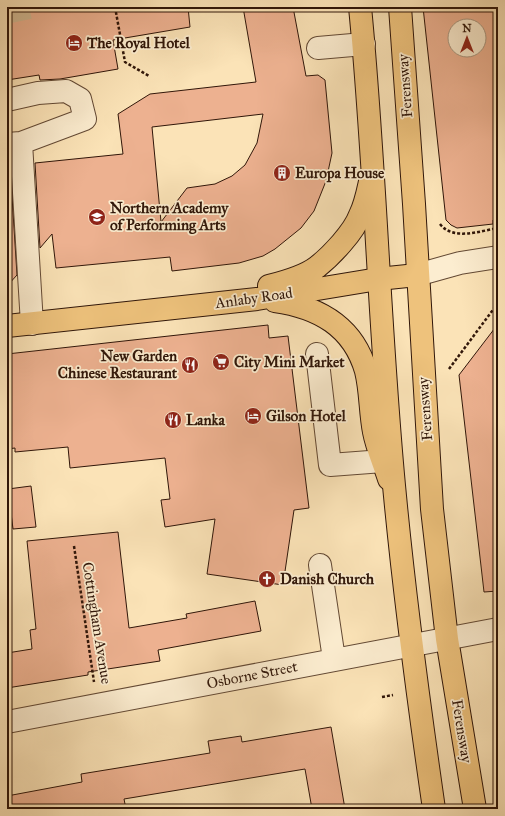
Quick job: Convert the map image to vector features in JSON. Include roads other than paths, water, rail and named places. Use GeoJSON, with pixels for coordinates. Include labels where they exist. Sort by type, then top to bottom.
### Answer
{"type":"FeatureCollection","features":[{"type":"Feature","properties":{"kind":"main road"},"geometry":{"type":"LineString","coordinates":[[360,7],[364,44],[378,279],[394,495],[411,645],[434,809]]}},
{"type":"Feature","properties":{"kind":"main road","name":"Ferensway"},"geometry":{"type":"LineString","coordinates":[[400,7],[414,204],[432,509],[447,639],[475,809]]}},
{"type":"Feature","properties":{"kind":"main road"},"geometry":{"type":"LineString","coordinates":[[208,304],[284,282],[317,267],[344,239],[360,217],[365,204],[372,172]]}},
{"type":"Feature","properties":{"kind":"main road","name":"Anlaby Road"},"geometry":{"type":"LineString","coordinates":[[7,326],[257,299],[378,279],[417,275]]}},
{"type":"Feature","properties":{"kind":"main road"},"geometry":{"type":"LineString","coordinates":[[257,299],[297,304],[314,310],[328,318],[353,343],[360,355],[366,372],[374,432],[394,495]]}},
{"type":"Feature","properties":{"kind":"street"},"geometry":{"type":"LineString","coordinates":[[318,48],[364,44]]}},
{"type":"Feature","properties":{"kind":"street"},"geometry":{"type":"LineString","coordinates":[[7,100],[38,93],[66,91],[80,99],[85,119],[14,143],[32,324]]}},
{"type":"Feature","properties":{"kind":"street","name":"Anlaby Road"},"geometry":{"type":"LineString","coordinates":[[417,275],[460,263],[498,257]]}},
{"type":"Feature","properties":{"kind":"street"},"geometry":{"type":"LineString","coordinates":[[317,354],[330,465],[383,461]]}},
{"type":"Feature","properties":{"kind":"street"},"geometry":{"type":"LineString","coordinates":[[320,565],[334,659]]}},
{"type":"Feature","properties":{"kind":"street","name":"Osborne Street"},"geometry":{"type":"LineString","coordinates":[[7,722],[498,629]]}},
{"type":"Feature","properties":{"kind":"tunnel"},"geometry":{"type":"LineString","coordinates":[[18,7],[21,21]]}},
{"type":"Feature","properties":{"kind":"place","name":"The Royal Hotel"},"geometry":{"type":"Point","coordinates":[74,43]}},
{"type":"Feature","properties":{"kind":"place","name":"Europa House"},"geometry":{"type":"Point","coordinates":[282,173]}},
{"type":"Feature","properties":{"kind":"place","name":"Northern Academy of Performing Arts"},"geometry":{"type":"Point","coordinates":[97,217]}},
{"type":"Feature","properties":{"kind":"place","name":"City Mini Market"},"geometry":{"type":"Point","coordinates":[221,362]}},
{"type":"Feature","properties":{"kind":"place","name":"New Garden Chinese Restaurant"},"geometry":{"type":"Point","coordinates":[190,365]}},
{"type":"Feature","properties":{"kind":"place","name":"Gilson Hotel"},"geometry":{"type":"Point","coordinates":[253,416]}},
{"type":"Feature","properties":{"kind":"place","name":"Lanka"},"geometry":{"type":"Point","coordinates":[173,420]}},
{"type":"Feature","properties":{"kind":"place","name":"Danish Church"},"geometry":{"type":"Point","coordinates":[267,579]}}]}
